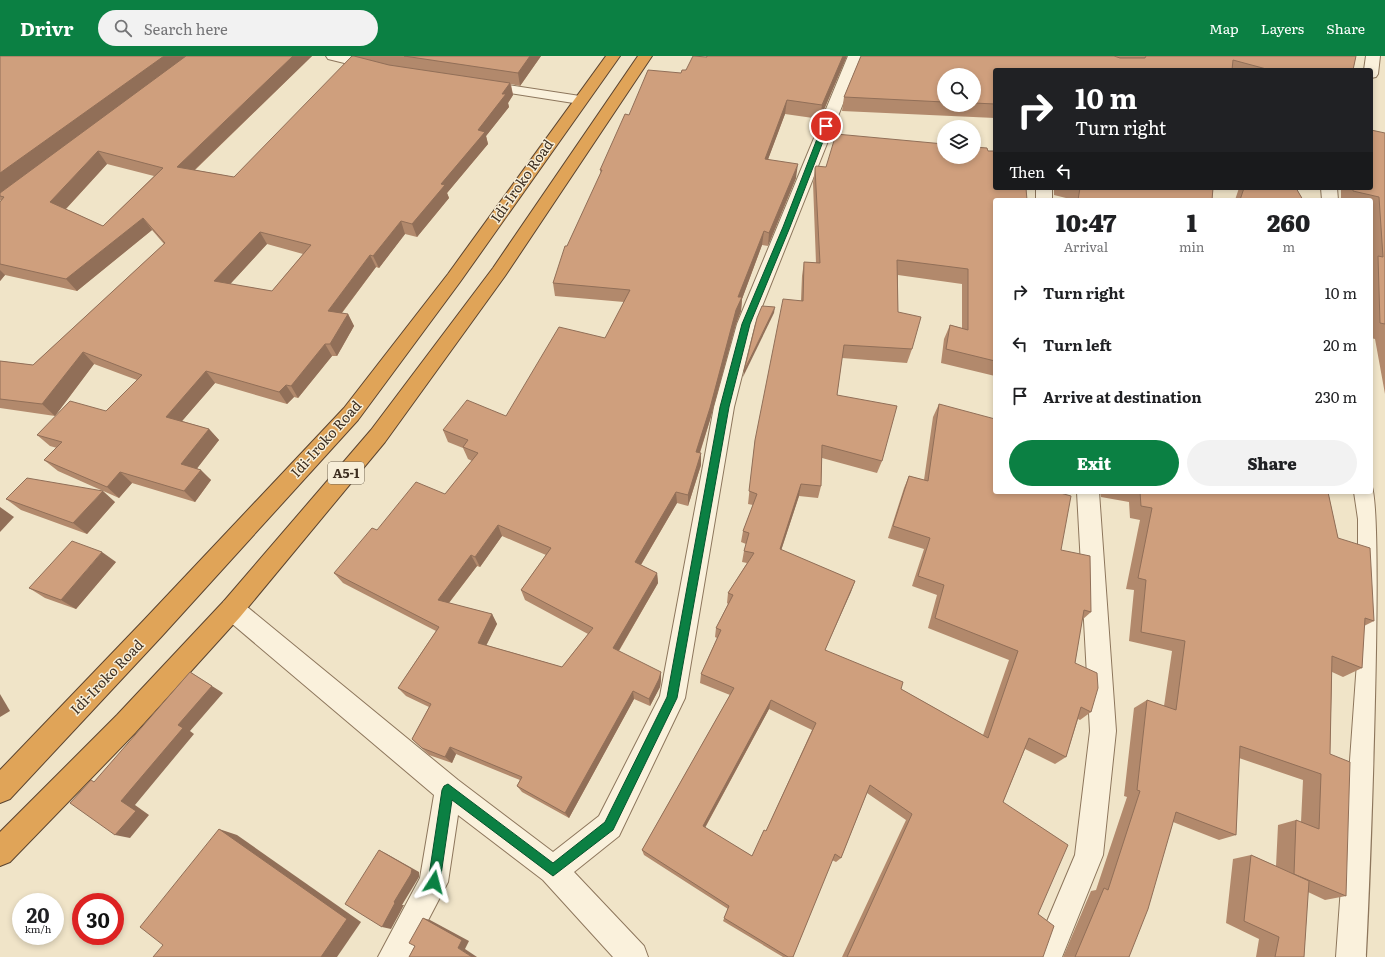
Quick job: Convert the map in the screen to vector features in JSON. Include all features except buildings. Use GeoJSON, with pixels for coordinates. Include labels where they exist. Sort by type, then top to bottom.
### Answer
{"type":"FeatureCollection","features":[{"type":"Feature","properties":{"kind":"highway","name":"Idi-Iroko Road"},"geometry":{"type":"LineString","coordinates":[[0,789],[153,628],[351,414],[454,278],[580,100],[613,56]]}},
{"type":"Feature","properties":{"kind":"highway","name":"A5-1"},"geometry":{"type":"LineString","coordinates":[[0,852],[126,724],[232,609],[378,436],[499,272],[645,56]]}},
{"type":"Feature","properties":{"kind":"street"},"geometry":{"type":"LineString","coordinates":[[332,56],[393,72]]}},
{"type":"Feature","properties":{"kind":"street"},"geometry":{"type":"LineString","coordinates":[[553,870],[609,826],[672,698],[724,407],[746,324],[855,56]]}},
{"type":"Feature","properties":{"kind":"street"},"geometry":{"type":"LineString","coordinates":[[1372,68],[1373,56]]}},
{"type":"Feature","properties":{"kind":"street"},"geometry":{"type":"LineString","coordinates":[[471,84],[580,100]]}},
{"type":"Feature","properties":{"kind":"street"},"geometry":{"type":"LineString","coordinates":[[1047,957],[1089,855],[1103,731],[1088,494]]}},
{"type":"Feature","properties":{"kind":"street"},"geometry":{"type":"LineString","coordinates":[[1351,957],[1370,648],[1369,519],[1365,494]]}},
{"type":"Feature","properties":{"kind":"street"},"geometry":{"type":"LineString","coordinates":[[232,609],[448,790],[553,870],[633,957]]}},
{"type":"Feature","properties":{"kind":"street"},"geometry":{"type":"LineString","coordinates":[[394,957],[434,882],[448,790]]}},
{"type":"Feature","properties":{"kind":"route"},"geometry":{"type":"LineString","coordinates":[[434,882],[448,790],[553,870],[609,826],[672,698],[724,407],[746,324],[826,126]]}}]}
